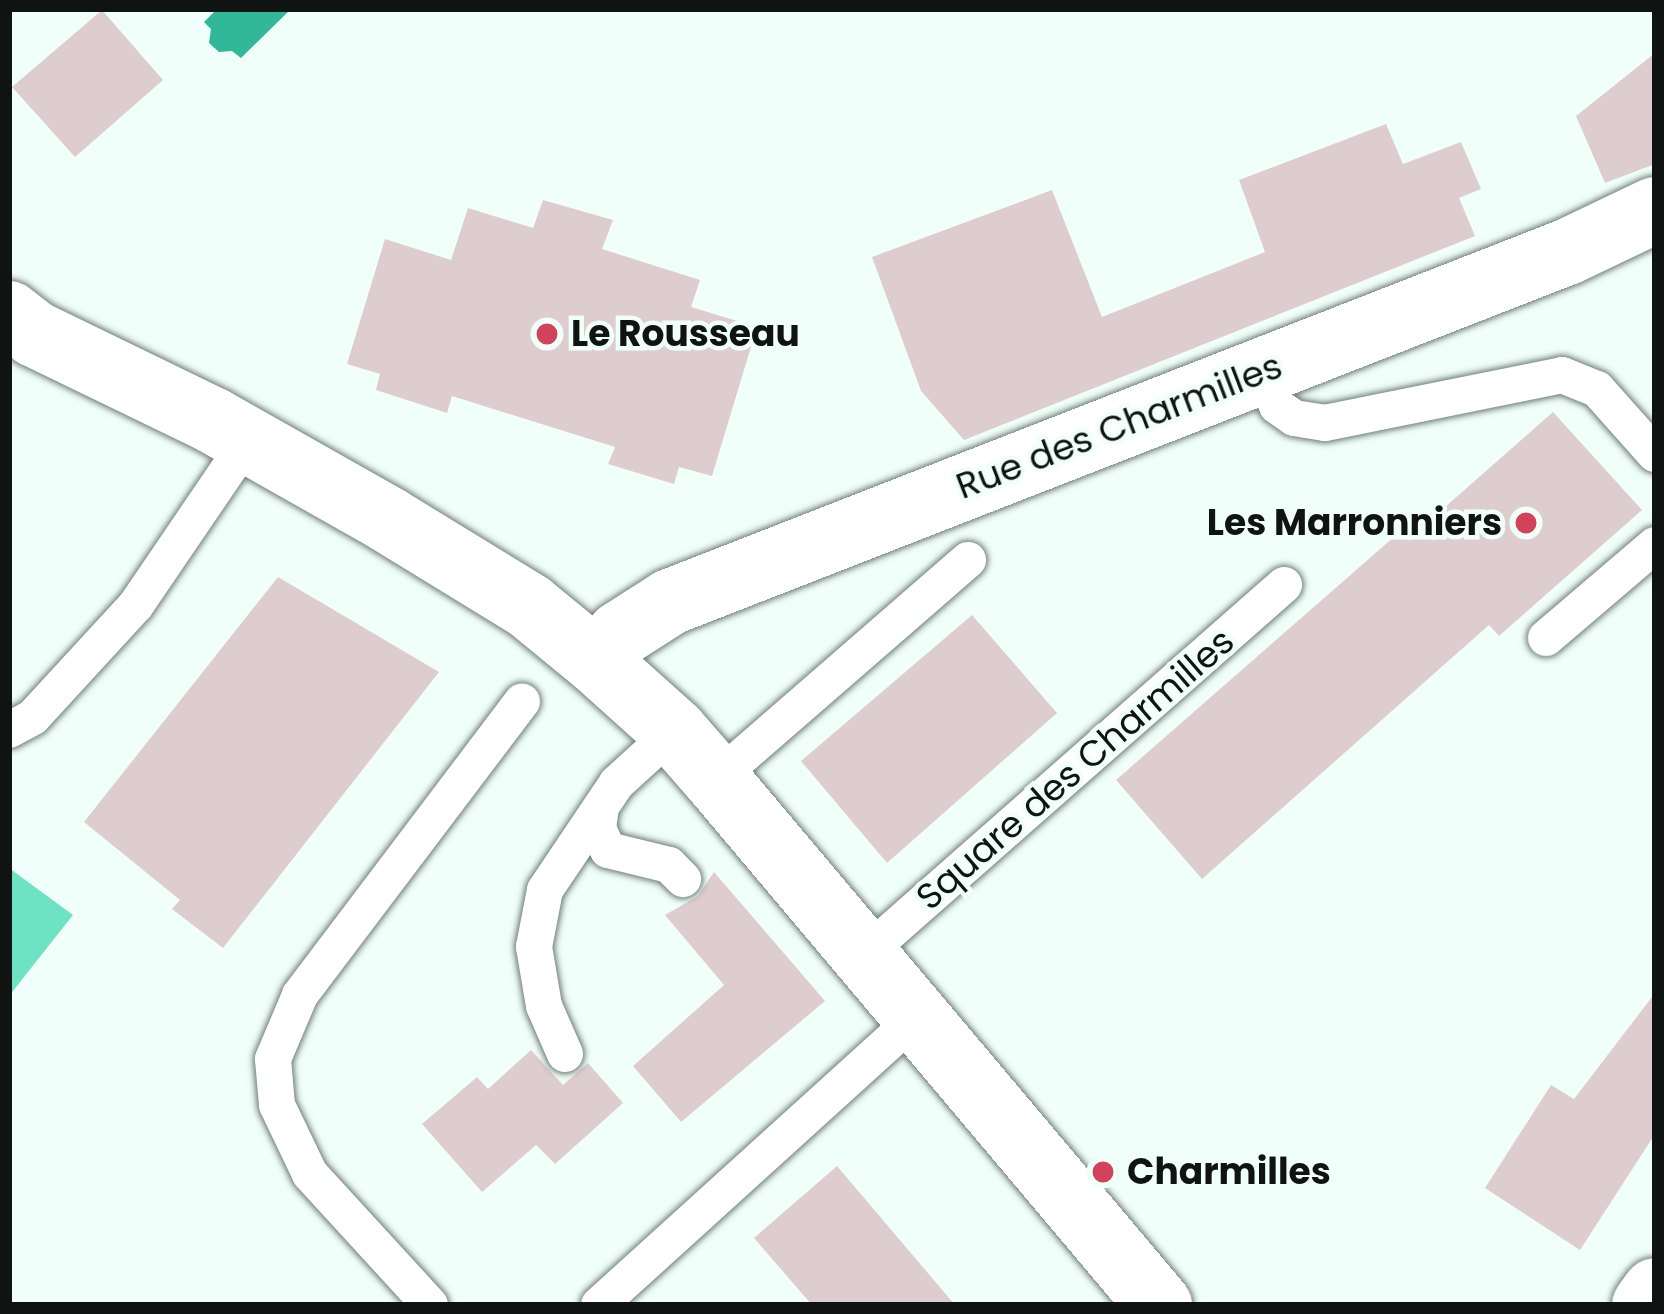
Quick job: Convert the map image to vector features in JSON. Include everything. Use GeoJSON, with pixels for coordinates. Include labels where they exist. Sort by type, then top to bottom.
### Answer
{"type":"FeatureCollection","features":[{"type":"Feature","properties":{"kind":"street","name":"Rue des Charmilles"},"geometry":{"type":"LineString","coordinates":[[596,661],[620,634],[670,602],[1568,252],[1655,210]]}},
{"type":"Feature","properties":{"kind":"street"},"geometry":{"type":"LineString","coordinates":[[9,314],[35,334],[248,440],[529,606],[596,661],[695,755],[1159,1305]]}},
{"type":"Feature","properties":{"kind":"street"},"geometry":{"type":"LineString","coordinates":[[1645,1305],[1655,1291]]}},
{"type":"Feature","properties":{"kind":"lane"},"geometry":{"type":"LineString","coordinates":[[1261,371],[1277,406],[1294,418],[1325,423],[1562,375],[1597,389],[1655,454]]}},
{"type":"Feature","properties":{"kind":"lane"},"geometry":{"type":"LineString","coordinates":[[9,730],[33,717],[136,605],[248,440]]}},
{"type":"Feature","properties":{"kind":"lane"},"geometry":{"type":"LineString","coordinates":[[1546,638],[1655,545]]}},
{"type":"Feature","properties":{"kind":"lane"},"geometry":{"type":"LineString","coordinates":[[565,1054],[544,1006],[534,947],[536,917],[544,890],[617,783],[695,755],[968,560]]}},
{"type":"Feature","properties":{"kind":"lane","name":"Square des Charmilles"},"geometry":{"type":"LineString","coordinates":[[866,953],[1284,585]]}},
{"type":"Feature","properties":{"kind":"lane"},"geometry":{"type":"LineString","coordinates":[[430,1305],[310,1174],[277,1106],[273,1058],[300,994],[522,701]]}},
{"type":"Feature","properties":{"kind":"lane"},"geometry":{"type":"LineString","coordinates":[[601,807],[598,828],[608,850],[669,865],[682,879]]}},
{"type":"Feature","properties":{"kind":"lane"},"geometry":{"type":"LineString","coordinates":[[599,1305],[919,1015]]}},
{"type":"Feature","properties":{"kind":"shaded area"},"geometry":{"type":"Polygon","coordinates":[[[217,9],[291,9],[241,58],[232,51],[219,52],[209,43],[211,29],[204,22],[217,9]]]}},
{"type":"Feature","properties":{"kind":"shaded area"},"geometry":{"type":"Polygon","coordinates":[[[9,868],[73,915],[9,996],[9,868]]]}},
{"type":"Feature","properties":{"kind":"building"},"geometry":{"type":"Polygon","coordinates":[[[102,10],[163,80],[75,157],[12,87],[102,10]]]}},
{"type":"Feature","properties":{"kind":"building"},"geometry":{"type":"Polygon","coordinates":[[[1655,53],[1655,164],[1605,183],[1576,116],[1655,53]]]}},
{"type":"Feature","properties":{"kind":"building"},"geometry":{"type":"Polygon","coordinates":[[[1386,124],[1403,164],[1461,142],[1481,189],[1459,198],[1475,236],[964,440],[921,391],[872,257],[1052,190],[1102,317],[1265,252],[1239,180],[1386,124]]]}},
{"type":"Feature","properties":{"kind":"building","name":"Le Rousseau"},"geometry":{"type":"Polygon","coordinates":[[[543,200],[613,220],[602,249],[700,280],[691,307],[757,327],[712,476],[679,467],[674,484],[608,464],[615,447],[452,396],[447,413],[376,390],[380,374],[347,364],[385,239],[451,260],[468,208],[533,228],[543,200]]]}},
{"type":"Feature","properties":{"kind":"building"},"geometry":{"type":"Polygon","coordinates":[[[1553,412],[1642,510],[1499,636],[1489,625],[1202,879],[1116,780],[1403,529],[1411,537],[1553,412]]]}},
{"type":"Feature","properties":{"kind":"building"},"geometry":{"type":"Polygon","coordinates":[[[278,577],[439,672],[223,948],[172,909],[180,900],[84,822],[278,577]]]}},
{"type":"Feature","properties":{"kind":"building"},"geometry":{"type":"Polygon","coordinates":[[[972,615],[1057,713],[887,863],[801,761],[972,615]]]}},
{"type":"Feature","properties":{"kind":"building"},"geometry":{"type":"Polygon","coordinates":[[[714,872],[825,1001],[681,1122],[633,1066],[724,985],[665,915],[698,896],[714,872]]]}},
{"type":"Feature","properties":{"kind":"building"},"geometry":{"type":"Polygon","coordinates":[[[1655,993],[1655,1134],[1580,1250],[1485,1188],[1551,1085],[1574,1099],[1655,993]]]}},
{"type":"Feature","properties":{"kind":"building"},"geometry":{"type":"Polygon","coordinates":[[[531,1050],[563,1085],[588,1063],[623,1103],[555,1164],[536,1145],[482,1192],[422,1124],[477,1077],[488,1089],[531,1050]]]}},
{"type":"Feature","properties":{"kind":"building"},"geometry":{"type":"Polygon","coordinates":[[[837,1166],[955,1305],[812,1305],[754,1238],[837,1166]]]}},
{"type":"Feature","properties":{"kind":"place","name":"Le Rousseau"},"geometry":{"type":"Point","coordinates":[547,334]}},
{"type":"Feature","properties":{"kind":"place","name":"Les Marronniers"},"geometry":{"type":"Point","coordinates":[1526,523]}},
{"type":"Feature","properties":{"kind":"place","name":"Charmilles"},"geometry":{"type":"Point","coordinates":[1103,1172]}}]}
